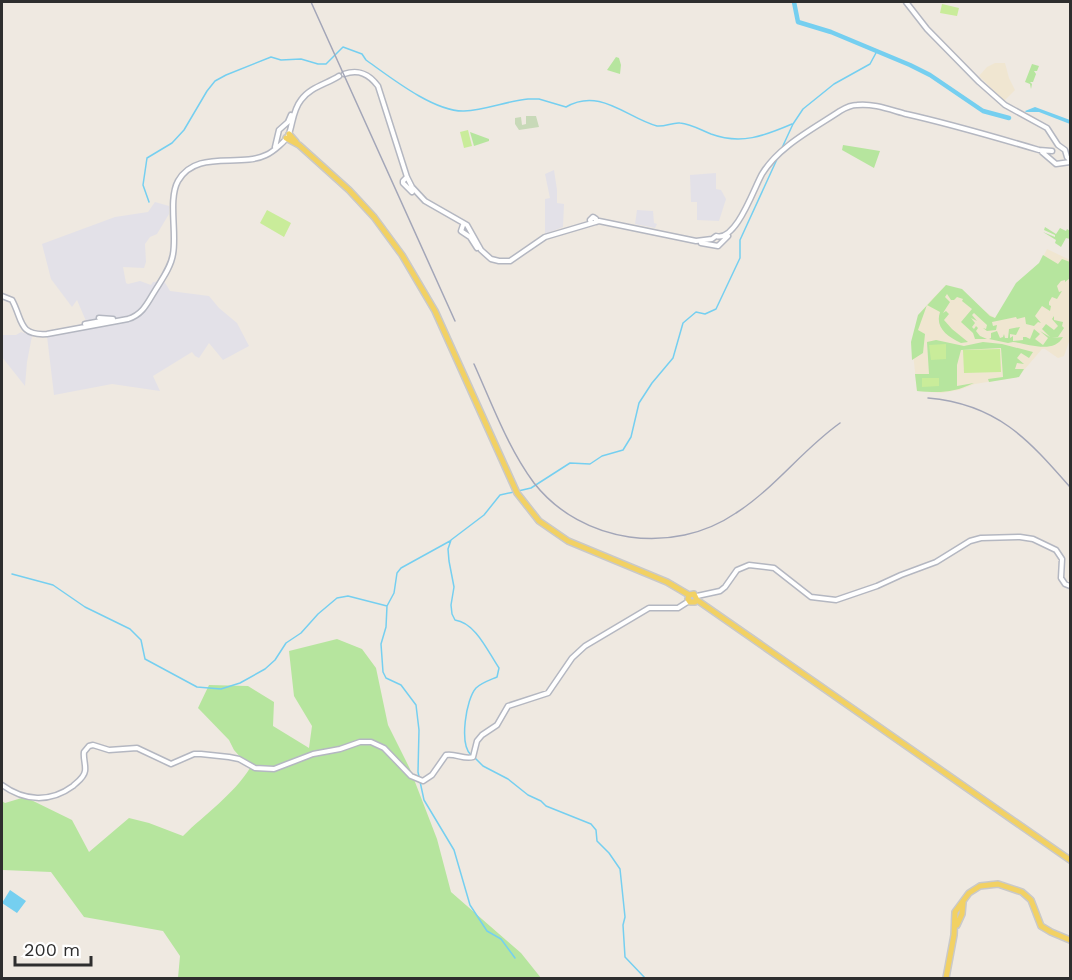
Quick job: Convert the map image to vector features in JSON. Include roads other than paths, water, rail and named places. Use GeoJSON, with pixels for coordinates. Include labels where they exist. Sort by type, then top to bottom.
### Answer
{"type":"FeatureCollection","features":[{"type":"Feature","properties":{"kind":"main road"},"geometry":{"type":"LineString","coordinates":[[286,133],[356,197],[407,261],[435,311],[517,493],[539,521],[568,541],[668,582],[689,598],[694,594],[1071,860]]}},
{"type":"Feature","properties":{"kind":"main road"},"geometry":{"type":"LineString","coordinates":[[946,978],[958,913],[964,899],[974,890],[987,885],[998,884],[1015,889],[1029,898],[1038,921],[1044,928],[1071,940]]}},
{"type":"Feature","properties":{"kind":"street"},"geometry":{"type":"LineString","coordinates":[[906,2],[940,43],[991,93],[1005,105],[1044,126],[1054,139],[1056,149],[1050,157]]}},
{"type":"Feature","properties":{"kind":"street"},"geometry":{"type":"LineString","coordinates":[[355,72],[372,81],[380,95],[406,182],[412,192],[424,203],[462,226],[467,225],[467,232],[484,256],[502,264],[511,263],[558,233]]}},
{"type":"Feature","properties":{"kind":"street"},"geometry":{"type":"LineString","coordinates":[[286,133],[296,103],[314,86],[355,72],[367,75],[378,86],[408,182],[421,198]]}},
{"type":"Feature","properties":{"kind":"street"},"geometry":{"type":"LineString","coordinates":[[150,295],[165,274],[173,255],[175,187],[178,180],[187,171],[208,161],[251,159],[275,150],[286,133],[298,103],[304,96],[342,75]]}},
{"type":"Feature","properties":{"kind":"street"},"geometry":{"type":"LineString","coordinates":[[462,226],[462,232],[467,232],[485,254],[501,262],[512,260],[542,239],[594,222],[607,222],[712,242],[718,246],[721,239],[738,225],[776,156],[840,111],[857,105],[874,106],[917,116],[1039,150],[1056,164],[1069,160],[1066,152],[1056,149],[1039,150]]}},
{"type":"Feature","properties":{"kind":"street"},"geometry":{"type":"LineString","coordinates":[[268,154],[276,146],[279,135],[286,133]]}},
{"type":"Feature","properties":{"kind":"street"},"geometry":{"type":"LineString","coordinates":[[404,167],[406,182],[412,190],[462,226]]}},
{"type":"Feature","properties":{"kind":"street"},"geometry":{"type":"LineString","coordinates":[[546,239],[594,222],[695,242],[712,242]]}},
{"type":"Feature","properties":{"kind":"street"},"geometry":{"type":"LineString","coordinates":[[165,274],[174,233]]}},
{"type":"Feature","properties":{"kind":"street"},"geometry":{"type":"LineString","coordinates":[[712,242],[714,236],[721,239]]}},
{"type":"Feature","properties":{"kind":"street"},"geometry":{"type":"LineString","coordinates":[[120,318],[137,315],[168,262]]}},
{"type":"Feature","properties":{"kind":"street"},"geometry":{"type":"LineString","coordinates":[[58,330],[137,315],[143,310],[160,281]]}},
{"type":"Feature","properties":{"kind":"street"},"geometry":{"type":"LineString","coordinates":[[2,295],[13,301],[26,330],[40,334],[67,330],[98,321],[112,321],[133,315],[144,305]]}},
{"type":"Feature","properties":{"kind":"street"},"geometry":{"type":"LineString","coordinates":[[2,295],[13,297],[24,324],[28,330],[35,332]]}},
{"type":"Feature","properties":{"kind":"street"},"geometry":{"type":"LineString","coordinates":[[26,330],[35,332],[67,330],[74,327]]}},
{"type":"Feature","properties":{"kind":"street"},"geometry":{"type":"LineString","coordinates":[[697,598],[720,591],[737,570],[749,565],[774,568],[811,597],[836,600],[936,562],[970,541],[987,537],[1026,537],[1056,550],[1062,559],[1060,578],[1065,584],[1071,586]]}},
{"type":"Feature","properties":{"kind":"street"},"geometry":{"type":"LineString","coordinates":[[2,785],[28,798],[52,796],[65,792],[85,772],[84,752],[93,745],[110,750],[137,748],[171,764],[194,754],[239,759],[255,768],[274,769],[314,754],[360,742],[371,742],[384,748],[411,777],[423,781],[432,775],[446,755],[473,757],[477,741],[497,725],[508,706],[548,693],[572,658],[585,646],[649,608],[678,608],[689,598]]}},
{"type":"Feature","properties":{"kind":"water"},"geometry":{"type":"Polygon","coordinates":[[[1035,107],[1070,120],[1070,124],[1039,112],[1025,111],[1035,107]]]}},
{"type":"Feature","properties":{"kind":"water"},"geometry":{"type":"Polygon","coordinates":[[[10,890],[26,901],[17,913],[2,903],[10,890]]]}},
{"type":"Feature","properties":{"kind":"waterway"},"geometry":{"type":"LineString","coordinates":[[794,2],[798,22],[831,32],[910,65],[930,75],[983,111],[1009,118]]}},
{"type":"Feature","properties":{"kind":"waterway"},"geometry":{"type":"LineString","coordinates":[[149,202],[143,185],[147,158],[172,143],[184,130],[215,81],[271,57],[281,60],[301,59],[326,64],[343,47],[362,54],[366,60],[426,100],[452,110],[472,110],[528,99],[539,99],[566,107],[590,100],[613,106],[657,126],[684,124],[732,139],[752,138],[792,124]]}},
{"type":"Feature","properties":{"kind":"waterway"},"geometry":{"type":"LineString","coordinates":[[781,150],[803,109],[834,84],[870,64],[877,51]]}},
{"type":"Feature","properties":{"kind":"waterway"},"geometry":{"type":"LineString","coordinates":[[518,491],[531,488],[570,463],[590,464],[602,456],[623,450],[631,437],[639,403],[673,358],[683,323],[696,312],[705,314],[716,309],[740,258],[740,240],[778,157]]}},
{"type":"Feature","properties":{"kind":"waterway"},"geometry":{"type":"LineString","coordinates":[[471,755],[465,741],[465,721],[469,702],[476,688],[497,677],[499,668],[475,632],[462,622],[455,620],[452,614],[454,587],[448,549],[451,540],[484,515],[500,495],[514,492]]}},
{"type":"Feature","properties":{"kind":"waterway"},"geometry":{"type":"LineString","coordinates":[[450,541],[401,568],[397,573],[394,593],[387,606],[386,627],[381,644],[383,672],[386,678],[401,685],[416,705],[419,730],[418,772],[424,800],[454,850],[470,905],[487,931],[501,939],[515,958]]}},
{"type":"Feature","properties":{"kind":"waterway"},"geometry":{"type":"LineString","coordinates":[[12,574],[53,585],[85,607],[130,629],[141,640],[145,659],[197,687],[221,689],[240,683],[265,669],[275,660],[286,643],[301,633],[337,598],[348,596],[387,606]]}},
{"type":"Feature","properties":{"kind":"waterway"},"geometry":{"type":"LineString","coordinates":[[475,758],[483,766],[508,779],[546,806],[591,824],[596,830],[597,841],[620,869],[625,917],[623,925],[625,957],[645,978]]}},
{"type":"Feature","properties":{"kind":"railway"},"geometry":{"type":"LineString","coordinates":[[311,2],[455,321]]}},
{"type":"Feature","properties":{"kind":"railway"},"geometry":{"type":"LineString","coordinates":[[474,364],[508,441],[534,483],[554,504],[577,519],[602,531],[629,537],[657,538],[685,535],[711,527],[750,503],[840,423]]}},
{"type":"Feature","properties":{"kind":"railway"},"geometry":{"type":"LineString","coordinates":[[928,398],[952,402],[992,416],[1025,439],[1070,487]]}}]}
